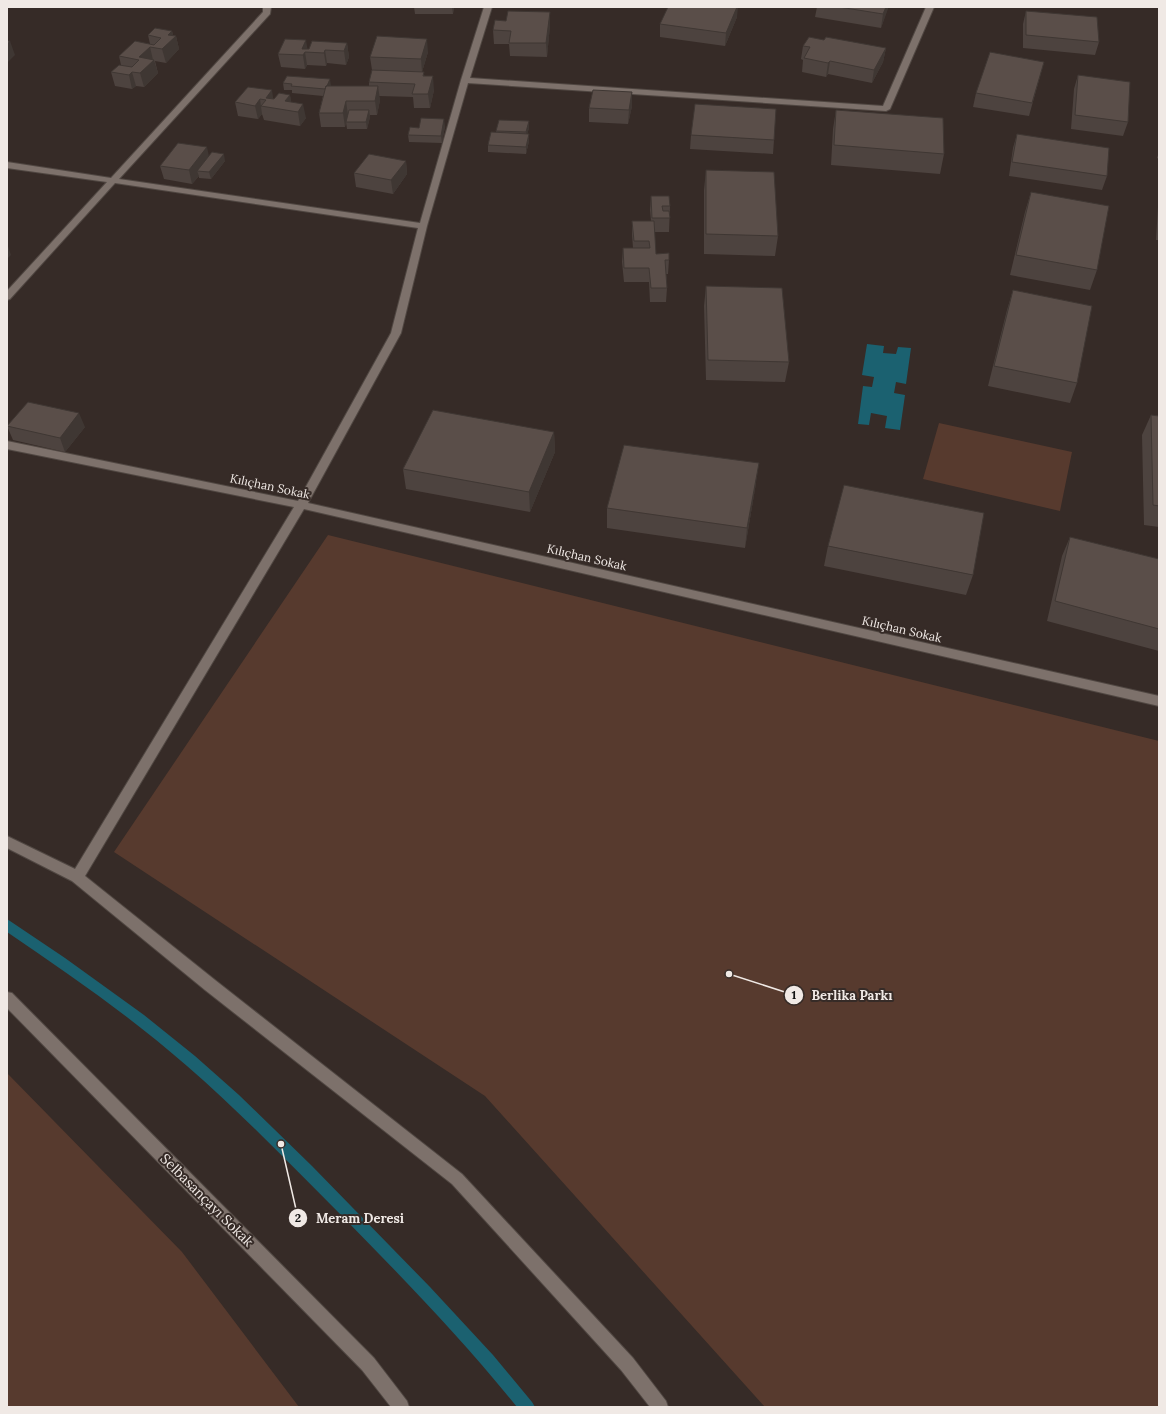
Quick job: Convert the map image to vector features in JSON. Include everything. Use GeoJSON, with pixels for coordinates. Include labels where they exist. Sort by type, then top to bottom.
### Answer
{"type":"FeatureCollection","features":[{"type":"Feature","properties":{"kind":"street"},"geometry":{"type":"LineString","coordinates":[[7,297],[267,12],[267,7]]}},
{"type":"Feature","properties":{"kind":"street"},"geometry":{"type":"LineString","coordinates":[[77,877],[301,505],[396,333],[423,226],[465,80],[488,7]]}},
{"type":"Feature","properties":{"kind":"street"},"geometry":{"type":"LineString","coordinates":[[465,80],[886,109],[930,7]]}},
{"type":"Feature","properties":{"kind":"street"},"geometry":{"type":"LineString","coordinates":[[7,165],[423,226]]}},
{"type":"Feature","properties":{"kind":"street","name":"Kılıçhan Sokak"},"geometry":{"type":"LineString","coordinates":[[7,445],[301,505],[1159,701]]}},
{"type":"Feature","properties":{"kind":"street"},"geometry":{"type":"LineString","coordinates":[[7,842],[77,877],[210,984],[457,1178],[627,1364],[660,1407]]}},
{"type":"Feature","properties":{"kind":"street","name":"Selbasançayı Sokak"},"geometry":{"type":"LineString","coordinates":[[7,998],[368,1364],[401,1407]]}},
{"type":"Feature","properties":{"kind":"shaded area"},"geometry":{"type":"Polygon","coordinates":[[[939,423],[1072,452],[1060,511],[923,479],[939,423]]]}},
{"type":"Feature","properties":{"kind":"shaded area"},"geometry":{"type":"Polygon","coordinates":[[[328,535],[1159,741],[1159,1407],[765,1407],[485,1096],[114,852],[328,535]]]}},
{"type":"Feature","properties":{"kind":"shaded area"},"geometry":{"type":"Polygon","coordinates":[[[7,1073],[182,1252],[299,1407],[7,1407],[7,1073]]]}},
{"type":"Feature","properties":{"kind":"water"},"geometry":{"type":"Polygon","coordinates":[[[867,344],[884,346],[883,353],[896,354],[898,347],[911,348],[906,384],[896,382],[894,393],[905,395],[900,430],[885,428],[887,416],[871,413],[869,425],[858,424],[863,386],[872,387],[874,377],[862,375],[867,344]]]}},
{"type":"Feature","properties":{"kind":"building"},"geometry":{"type":"Polygon","coordinates":[[[668,7],[737,7],[726,33],[660,24],[668,7]]]}},
{"type":"Feature","properties":{"kind":"building"},"geometry":{"type":"Polygon","coordinates":[[[839,7],[886,7],[883,14],[839,7]]]}},
{"type":"Feature","properties":{"kind":"building"},"geometry":{"type":"Polygon","coordinates":[[[508,11],[550,12],[546,43],[509,43],[511,31],[493,30],[495,20],[506,21],[508,11]]]}},
{"type":"Feature","properties":{"kind":"building"},"geometry":{"type":"Polygon","coordinates":[[[1026,11],[1097,17],[1099,42],[1026,35],[1026,11]]]}},
{"type":"Feature","properties":{"kind":"building"},"geometry":{"type":"Polygon","coordinates":[[[155,28],[172,31],[168,35],[176,36],[162,49],[150,47],[139,57],[154,60],[140,73],[132,72],[129,75],[111,72],[119,65],[132,67],[139,60],[119,56],[135,41],[154,45],[161,38],[148,35],[155,28]]]}},
{"type":"Feature","properties":{"kind":"building"},"geometry":{"type":"Polygon","coordinates":[[[377,36],[427,39],[421,59],[370,57],[377,36]]]}},
{"type":"Feature","properties":{"kind":"building"},"geometry":{"type":"Polygon","coordinates":[[[809,37],[824,40],[826,37],[886,48],[874,70],[830,61],[828,63],[804,58],[810,47],[803,46],[809,37]]]}},
{"type":"Feature","properties":{"kind":"building"},"geometry":{"type":"Polygon","coordinates":[[[285,39],[306,40],[302,49],[309,49],[312,41],[347,43],[344,51],[325,50],[324,53],[305,52],[303,55],[278,54],[285,39]]]}},
{"type":"Feature","properties":{"kind":"building"},"geometry":{"type":"Polygon","coordinates":[[[990,52],[1044,62],[1032,103],[976,93],[990,52]]]}},
{"type":"Feature","properties":{"kind":"building"},"geometry":{"type":"Polygon","coordinates":[[[372,70],[424,72],[423,76],[433,76],[428,94],[412,94],[415,84],[369,82],[372,70]]]}},
{"type":"Feature","properties":{"kind":"building"},"geometry":{"type":"Polygon","coordinates":[[[1078,75],[1130,82],[1128,122],[1075,115],[1078,75]]]}},
{"type":"Feature","properties":{"kind":"building"},"geometry":{"type":"Polygon","coordinates":[[[287,76],[330,79],[325,89],[291,86],[292,84],[283,83],[287,76]]]}},
{"type":"Feature","properties":{"kind":"building"},"geometry":{"type":"Polygon","coordinates":[[[326,86],[378,86],[375,101],[346,101],[343,113],[319,113],[326,86]]]}},
{"type":"Feature","properties":{"kind":"building"},"geometry":{"type":"Polygon","coordinates":[[[248,87],[272,90],[266,98],[274,99],[279,93],[290,95],[285,101],[303,104],[298,112],[261,106],[266,100],[260,99],[255,106],[235,102],[248,87]]]}},
{"type":"Feature","properties":{"kind":"building"},"geometry":{"type":"Polygon","coordinates":[[[593,90],[632,92],[629,110],[589,108],[593,90]]]}},
{"type":"Feature","properties":{"kind":"building"},"geometry":{"type":"Polygon","coordinates":[[[695,104],[776,109],[774,140],[691,135],[695,104]]]}},
{"type":"Feature","properties":{"kind":"building"},"geometry":{"type":"Polygon","coordinates":[[[349,110],[369,110],[366,122],[346,122],[349,110]]]}},
{"type":"Feature","properties":{"kind":"building"},"geometry":{"type":"Polygon","coordinates":[[[836,110],[943,118],[944,154],[834,145],[836,110]]]}},
{"type":"Feature","properties":{"kind":"building"},"geometry":{"type":"Polygon","coordinates":[[[421,118],[444,119],[441,136],[408,135],[410,127],[419,128],[421,118]]]}},
{"type":"Feature","properties":{"kind":"building"},"geometry":{"type":"Polygon","coordinates":[[[499,120],[529,121],[526,132],[496,131],[499,120]]]}},
{"type":"Feature","properties":{"kind":"building"},"geometry":{"type":"Polygon","coordinates":[[[491,132],[529,134],[526,147],[488,145],[491,132]]]}},
{"type":"Feature","properties":{"kind":"building"},"geometry":{"type":"Polygon","coordinates":[[[1017,134],[1109,148],[1107,176],[1012,162],[1017,134]]]}},
{"type":"Feature","properties":{"kind":"building"},"geometry":{"type":"Polygon","coordinates":[[[178,143],[207,147],[189,170],[160,166],[178,143]]]}},
{"type":"Feature","properties":{"kind":"building"},"geometry":{"type":"Polygon","coordinates":[[[212,152],[224,154],[209,172],[197,171],[212,152]]]}},
{"type":"Feature","properties":{"kind":"building"},"geometry":{"type":"Polygon","coordinates":[[[369,154],[406,161],[391,180],[354,173],[369,154]]]}},
{"type":"Feature","properties":{"kind":"building"},"geometry":{"type":"Polygon","coordinates":[[[706,170],[774,172],[778,236],[706,234],[706,170]]]}},
{"type":"Feature","properties":{"kind":"building"},"geometry":{"type":"Polygon","coordinates":[[[1031,192],[1109,206],[1097,270],[1016,255],[1031,192]]]}},
{"type":"Feature","properties":{"kind":"building"},"geometry":{"type":"Polygon","coordinates":[[[651,196],[669,196],[670,206],[662,206],[663,211],[669,211],[670,218],[652,218],[651,196]]]}},
{"type":"Feature","properties":{"kind":"building"},"geometry":{"type":"Polygon","coordinates":[[[632,221],[654,221],[656,254],[669,253],[669,260],[665,260],[667,288],[651,288],[649,268],[624,268],[623,248],[650,248],[649,241],[634,241],[632,221]]]}},
{"type":"Feature","properties":{"kind":"building"},"geometry":{"type":"Polygon","coordinates":[[[706,286],[782,288],[789,362],[708,360],[706,286]]]}},
{"type":"Feature","properties":{"kind":"building"},"geometry":{"type":"Polygon","coordinates":[[[1013,290],[1092,306],[1077,383],[994,366],[1013,290]]]}},
{"type":"Feature","properties":{"kind":"building"},"geometry":{"type":"Polygon","coordinates":[[[28,402],[79,413],[60,438],[7,426],[28,402]]]}},
{"type":"Feature","properties":{"kind":"building"},"geometry":{"type":"Polygon","coordinates":[[[433,410],[554,432],[529,492],[403,469],[433,410]]]}},
{"type":"Feature","properties":{"kind":"building"},"geometry":{"type":"Polygon","coordinates":[[[1151,415],[1159,416],[1159,506],[1153,505],[1151,415]]]}},
{"type":"Feature","properties":{"kind":"building"},"geometry":{"type":"Polygon","coordinates":[[[624,445],[759,463],[747,528],[607,508],[624,445]]]}},
{"type":"Feature","properties":{"kind":"building"},"geometry":{"type":"Polygon","coordinates":[[[844,485],[984,513],[973,575],[828,546],[844,485]]]}},
{"type":"Feature","properties":{"kind":"building"},"geometry":{"type":"Polygon","coordinates":[[[1070,537],[1159,559],[1159,629],[1055,601],[1070,537]]]}},
{"type":"Feature","properties":{"kind":"waterway"},"geometry":{"type":"LineString","coordinates":[[7,925],[87,980],[140,1019],[234,1099],[361,1225],[425,1292],[488,1360],[527,1407]]}},
{"type":"Feature","properties":{"kind":"place","name":"Berlika Parkı"},"geometry":{"type":"Point","coordinates":[729,974]}},
{"type":"Feature","properties":{"kind":"place","name":"Meram Deresi"},"geometry":{"type":"Point","coordinates":[281,1144]}}]}
